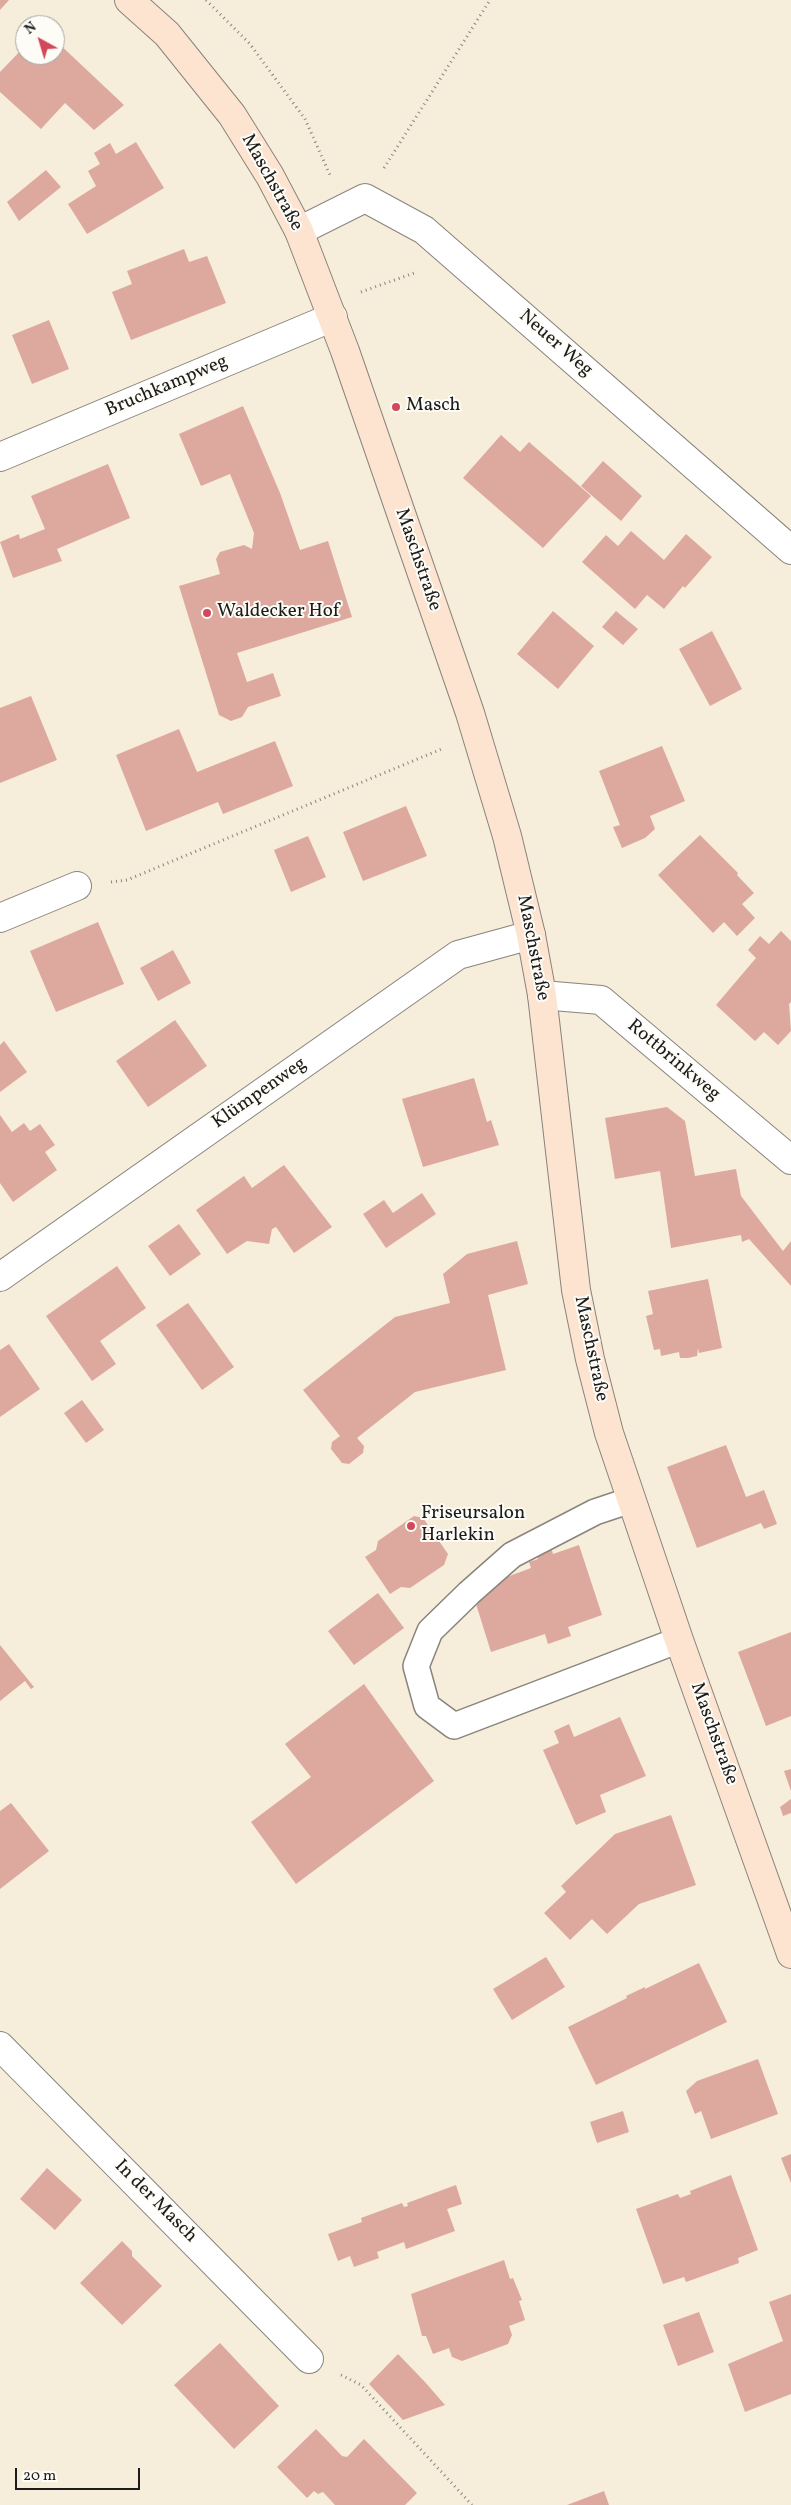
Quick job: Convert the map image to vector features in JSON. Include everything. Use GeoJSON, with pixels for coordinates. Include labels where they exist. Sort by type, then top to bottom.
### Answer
{"type":"FeatureCollection","features":[{"type":"Feature","properties":{"kind":"street","name":"Maschstraße"},"geometry":{"type":"LineString","coordinates":[[129,0],[167,34],[232,115],[270,176],[299,231],[330,311],[476,734],[507,836],[531,935],[542,995],[576,1290],[606,1424],[630,1500],[791,1954]]}},
{"type":"Feature","properties":{"kind":"street"},"geometry":{"type":"LineString","coordinates":[[299,231],[365,198]]}},
{"type":"Feature","properties":{"kind":"street","name":"Neuer Weg"},"geometry":{"type":"LineString","coordinates":[[365,198],[424,230],[791,550]]}},
{"type":"Feature","properties":{"kind":"street","name":"Bruchkampweg"},"geometry":{"type":"LineString","coordinates":[[0,457],[330,311]]}},
{"type":"Feature","properties":{"kind":"street"},"geometry":{"type":"LineString","coordinates":[[0,918],[77,886]]}},
{"type":"Feature","properties":{"kind":"street","name":"Klümpenweg"},"geometry":{"type":"LineString","coordinates":[[0,1277],[458,955],[531,935]]}},
{"type":"Feature","properties":{"kind":"street","name":"Rottbrinkweg"},"geometry":{"type":"LineString","coordinates":[[542,995],[601,1000],[791,1160]]}},
{"type":"Feature","properties":{"kind":"street","name":"In der Masch"},"geometry":{"type":"LineString","coordinates":[[0,2046],[309,2359]]}},
{"type":"Feature","properties":{"kind":"lane"},"geometry":{"type":"LineString","coordinates":[[630,1500],[595,1512],[512,1555],[430,1631],[416,1666],[428,1706],[454,1726],[679,1640]]}},
{"type":"Feature","properties":{"kind":"path"},"geometry":{"type":"LineString","coordinates":[[206,0],[250,44],[305,119],[331,176]]}},
{"type":"Feature","properties":{"kind":"path"},"geometry":{"type":"LineString","coordinates":[[365,198],[490,0]]}},
{"type":"Feature","properties":{"kind":"path"},"geometry":{"type":"LineString","coordinates":[[330,311],[456,257]]}},
{"type":"Feature","properties":{"kind":"path"},"geometry":{"type":"LineString","coordinates":[[77,886],[127,880],[476,734]]}},
{"type":"Feature","properties":{"kind":"path"},"geometry":{"type":"LineString","coordinates":[[361,2385],[472,2505]]}},
{"type":"Feature","properties":{"kind":"building"},"geometry":{"type":"Polygon","coordinates":[[[0,0],[9,0],[0,10],[0,0]]]}},
{"type":"Feature","properties":{"kind":"building"},"geometry":{"type":"Polygon","coordinates":[[[65,49],[124,105],[94,130],[65,103],[41,129],[0,92],[0,72],[15,56],[15,65],[65,65],[65,49]]]}},
{"type":"Feature","properties":{"kind":"building"},"geometry":{"type":"Polygon","coordinates":[[[136,142],[164,188],[87,234],[68,204],[96,186],[88,171],[100,164],[94,153],[110,143],[116,154],[136,142]]]}},
{"type":"Feature","properties":{"kind":"building"},"geometry":{"type":"Polygon","coordinates":[[[46,170],[61,187],[19,221],[7,202],[46,170]]]}},
{"type":"Feature","properties":{"kind":"building"},"geometry":{"type":"Polygon","coordinates":[[[184,249],[189,262],[207,256],[226,303],[131,340],[112,292],[132,284],[127,271],[184,249]]]}},
{"type":"Feature","properties":{"kind":"building"},"geometry":{"type":"Polygon","coordinates":[[[49,320],[69,369],[32,384],[12,335],[49,320]]]}},
{"type":"Feature","properties":{"kind":"building"},"geometry":{"type":"Polygon","coordinates":[[[243,406],[280,493],[300,550],[328,541],[352,617],[237,653],[247,682],[273,673],[281,696],[248,707],[242,717],[231,721],[219,715],[179,586],[220,574],[216,559],[220,552],[244,545],[252,549],[254,533],[230,474],[201,486],[179,434],[243,406]]]}},
{"type":"Feature","properties":{"kind":"building"},"geometry":{"type":"Polygon","coordinates":[[[501,435],[520,452],[529,442],[591,496],[543,548],[463,478],[501,435]]]}},
{"type":"Feature","properties":{"kind":"building"},"geometry":{"type":"Polygon","coordinates":[[[603,461],[642,496],[621,521],[581,486],[603,461]]]}},
{"type":"Feature","properties":{"kind":"building"},"geometry":{"type":"Polygon","coordinates":[[[108,464],[130,518],[57,549],[62,561],[13,578],[0,542],[19,534],[20,539],[45,529],[31,496],[108,464]]]}},
{"type":"Feature","properties":{"kind":"building"},"geometry":{"type":"Polygon","coordinates":[[[631,531],[664,560],[686,534],[712,557],[685,588],[683,586],[664,609],[647,595],[635,609],[582,562],[606,535],[618,546],[631,531]]]}},
{"type":"Feature","properties":{"kind":"building"},"geometry":{"type":"Polygon","coordinates":[[[553,611],[594,646],[558,689],[517,654],[553,611]]]}},
{"type":"Feature","properties":{"kind":"building"},"geometry":{"type":"Polygon","coordinates":[[[616,611],[638,629],[623,645],[602,627],[616,611]]]}},
{"type":"Feature","properties":{"kind":"building"},"geometry":{"type":"Polygon","coordinates":[[[712,631],[742,689],[710,706],[679,649],[712,631]]]}},
{"type":"Feature","properties":{"kind":"building"},"geometry":{"type":"Polygon","coordinates":[[[31,696],[57,760],[0,783],[0,708],[31,696]]]}},
{"type":"Feature","properties":{"kind":"building"},"geometry":{"type":"Polygon","coordinates":[[[179,729],[197,772],[275,741],[293,786],[223,814],[218,802],[146,831],[116,755],[179,729]]]}},
{"type":"Feature","properties":{"kind":"building"},"geometry":{"type":"Polygon","coordinates":[[[662,746],[685,801],[650,816],[655,829],[645,838],[622,848],[613,827],[620,825],[599,771],[662,746]]]}},
{"type":"Feature","properties":{"kind":"building"},"geometry":{"type":"Polygon","coordinates":[[[406,806],[427,856],[363,881],[343,832],[406,806]]]}},
{"type":"Feature","properties":{"kind":"building"},"geometry":{"type":"Polygon","coordinates":[[[700,835],[738,873],[737,875],[754,893],[742,904],[755,918],[737,936],[724,922],[713,933],[658,875],[700,835]]]}},
{"type":"Feature","properties":{"kind":"building"},"geometry":{"type":"Polygon","coordinates":[[[308,836],[326,877],[291,892],[274,850],[308,836]]]}},
{"type":"Feature","properties":{"kind":"building"},"geometry":{"type":"Polygon","coordinates":[[[98,922],[124,984],[56,1012],[30,951],[98,922]]]}},
{"type":"Feature","properties":{"kind":"building"},"geometry":{"type":"Polygon","coordinates":[[[781,931],[791,941],[791,1002],[789,1004],[791,1031],[778,1045],[764,1032],[755,1041],[716,1005],[756,958],[748,950],[760,936],[769,944],[781,931]]]}},
{"type":"Feature","properties":{"kind":"building"},"geometry":{"type":"Polygon","coordinates":[[[173,950],[191,983],[158,1001],[140,968],[173,950]]]}},
{"type":"Feature","properties":{"kind":"building"},"geometry":{"type":"Polygon","coordinates":[[[175,1020],[207,1066],[148,1107],[116,1061],[175,1020]]]}},
{"type":"Feature","properties":{"kind":"building"},"geometry":{"type":"Polygon","coordinates":[[[4,1041],[27,1072],[0,1092],[0,1045],[4,1041]]]}},
{"type":"Feature","properties":{"kind":"building"},"geometry":{"type":"Polygon","coordinates":[[[474,1078],[487,1122],[491,1120],[499,1145],[423,1167],[402,1099],[474,1078]]]}},
{"type":"Feature","properties":{"kind":"building"},"geometry":{"type":"Polygon","coordinates":[[[667,1107],[685,1121],[695,1176],[736,1169],[741,1196],[783,1251],[791,1241],[791,1286],[749,1239],[742,1242],[741,1235],[671,1248],[660,1171],[615,1179],[605,1118],[667,1107]]]}},
{"type":"Feature","properties":{"kind":"building"},"geometry":{"type":"Polygon","coordinates":[[[0,1115],[12,1132],[24,1123],[30,1131],[40,1124],[55,1145],[45,1152],[57,1170],[13,1202],[0,1183],[0,1115]]]}},
{"type":"Feature","properties":{"kind":"building"},"geometry":{"type":"Polygon","coordinates":[[[284,1165],[332,1227],[294,1253],[276,1227],[272,1229],[269,1244],[247,1241],[227,1254],[196,1210],[244,1176],[252,1188],[284,1165]]]}},
{"type":"Feature","properties":{"kind":"building"},"geometry":{"type":"Polygon","coordinates":[[[422,1193],[436,1214],[386,1248],[363,1214],[384,1200],[393,1213],[422,1193]]]}},
{"type":"Feature","properties":{"kind":"building"},"geometry":{"type":"Polygon","coordinates":[[[179,1224],[201,1254],[170,1276],[148,1246],[179,1224]]]}},
{"type":"Feature","properties":{"kind":"building"},"geometry":{"type":"Polygon","coordinates":[[[517,1241],[528,1284],[488,1295],[506,1370],[415,1392],[357,1438],[364,1446],[363,1453],[349,1464],[342,1463],[331,1449],[332,1442],[340,1436],[303,1390],[395,1317],[450,1303],[443,1274],[467,1254],[517,1241]]]}},
{"type":"Feature","properties":{"kind":"building"},"geometry":{"type":"Polygon","coordinates":[[[117,1266],[146,1308],[100,1341],[116,1364],[92,1381],[46,1316],[117,1266]]]}},
{"type":"Feature","properties":{"kind":"building"},"geometry":{"type":"Polygon","coordinates":[[[708,1279],[722,1348],[699,1353],[698,1348],[697,1356],[688,1358],[680,1358],[679,1352],[661,1356],[660,1349],[654,1350],[646,1316],[653,1314],[648,1291],[708,1279]]]}},
{"type":"Feature","properties":{"kind":"building"},"geometry":{"type":"Polygon","coordinates":[[[188,1303],[234,1367],[202,1390],[156,1325],[188,1303]]]}},
{"type":"Feature","properties":{"kind":"building"},"geometry":{"type":"Polygon","coordinates":[[[9,1344],[40,1389],[0,1417],[0,1350],[9,1344]]]}},
{"type":"Feature","properties":{"kind":"building"},"geometry":{"type":"Polygon","coordinates":[[[82,1400],[104,1430],[86,1443],[64,1413],[82,1400]]]}},
{"type":"Feature","properties":{"kind":"building"},"geometry":{"type":"Polygon","coordinates":[[[726,1445],[746,1497],[764,1490],[777,1524],[764,1529],[761,1523],[697,1548],[667,1467],[726,1445]]]}},
{"type":"Feature","properties":{"kind":"building"},"geometry":{"type":"Polygon","coordinates":[[[414,1516],[423,1518],[448,1554],[444,1565],[410,1588],[401,1587],[390,1594],[365,1557],[376,1550],[378,1541],[414,1516]]]}},
{"type":"Feature","properties":{"kind":"building"},"geometry":{"type":"Polygon","coordinates":[[[550,1544],[553,1554],[579,1545],[602,1615],[568,1627],[571,1636],[548,1644],[545,1634],[491,1652],[476,1604],[504,1578],[531,1568],[529,1562],[538,1559],[536,1553],[550,1544]]]}},
{"type":"Feature","properties":{"kind":"building"},"geometry":{"type":"Polygon","coordinates":[[[378,1593],[404,1628],[354,1665],[328,1631],[378,1593]]]}},
{"type":"Feature","properties":{"kind":"building"},"geometry":{"type":"Polygon","coordinates":[[[791,1632],[791,1716],[766,1726],[738,1652],[791,1632]]]}},
{"type":"Feature","properties":{"kind":"building"},"geometry":{"type":"Polygon","coordinates":[[[0,1645],[34,1687],[31,1689],[25,1681],[0,1701],[0,1645]]]}},
{"type":"Feature","properties":{"kind":"building"},"geometry":{"type":"Polygon","coordinates":[[[364,1684],[434,1781],[296,1884],[251,1822],[311,1777],[285,1744],[364,1684]]]}},
{"type":"Feature","properties":{"kind":"building"},"geometry":{"type":"Polygon","coordinates":[[[620,1717],[646,1776],[600,1795],[606,1812],[576,1825],[543,1750],[559,1743],[554,1731],[569,1724],[574,1737],[620,1717]]]}},
{"type":"Feature","properties":{"kind":"building"},"geometry":{"type":"Polygon","coordinates":[[[791,1769],[791,1791],[784,1771],[791,1769]]]}},
{"type":"Feature","properties":{"kind":"building"},"geometry":{"type":"Polygon","coordinates":[[[791,1799],[791,1813],[783,1816],[780,1807],[791,1799]]]}},
{"type":"Feature","properties":{"kind":"building"},"geometry":{"type":"Polygon","coordinates":[[[11,1803],[49,1851],[0,1889],[0,1811],[11,1803]]]}},
{"type":"Feature","properties":{"kind":"building"},"geometry":{"type":"Polygon","coordinates":[[[671,1815],[696,1885],[639,1904],[607,1934],[592,1919],[570,1940],[544,1913],[566,1892],[561,1886],[615,1834],[671,1815]]]}},
{"type":"Feature","properties":{"kind":"building"},"geometry":{"type":"Polygon","coordinates":[[[546,1957],[565,1987],[512,2020],[493,1989],[546,1957]]]}},
{"type":"Feature","properties":{"kind":"building"},"geometry":{"type":"Polygon","coordinates":[[[699,1963],[727,2022],[596,2085],[568,2027],[627,1998],[626,1996],[699,1963]]]}},
{"type":"Feature","properties":{"kind":"building"},"geometry":{"type":"Polygon","coordinates":[[[758,2059],[778,2114],[711,2139],[701,2111],[695,2114],[686,2091],[697,2081],[758,2059]]]}},
{"type":"Feature","properties":{"kind":"building"},"geometry":{"type":"Polygon","coordinates":[[[623,2111],[629,2132],[597,2143],[590,2122],[623,2111]]]}},
{"type":"Feature","properties":{"kind":"building"},"geometry":{"type":"Polygon","coordinates":[[[791,2154],[791,2183],[781,2158],[791,2154]]]}},
{"type":"Feature","properties":{"kind":"building"},"geometry":{"type":"Polygon","coordinates":[[[47,2168],[82,2200],[55,2230],[20,2199],[47,2168]]]}},
{"type":"Feature","properties":{"kind":"building"},"geometry":{"type":"Polygon","coordinates":[[[731,2175],[758,2250],[738,2258],[739,2263],[686,2282],[684,2277],[663,2284],[636,2209],[678,2194],[680,2198],[691,2194],[690,2191],[731,2175]]]}},
{"type":"Feature","properties":{"kind":"building"},"geometry":{"type":"Polygon","coordinates":[[[456,2185],[462,2204],[447,2209],[455,2231],[406,2249],[404,2242],[377,2252],[379,2258],[354,2267],[350,2256],[338,2261],[328,2234],[362,2222],[361,2218],[402,2203],[404,2207],[408,2206],[407,2203],[456,2185]]]}},
{"type":"Feature","properties":{"kind":"building"},"geometry":{"type":"Polygon","coordinates":[[[122,2241],[132,2251],[132,2256],[162,2286],[122,2325],[80,2283],[122,2241]]]}},
{"type":"Feature","properties":{"kind":"building"},"geometry":{"type":"Polygon","coordinates":[[[504,2260],[510,2279],[513,2278],[522,2300],[519,2301],[525,2320],[509,2326],[512,2335],[508,2344],[462,2361],[452,2357],[449,2348],[433,2354],[426,2336],[422,2336],[411,2294],[504,2260]]]}},
{"type":"Feature","properties":{"kind":"building"},"geometry":{"type":"Polygon","coordinates":[[[791,2294],[791,2394],[745,2412],[728,2364],[783,2341],[769,2302],[791,2294]]]}},
{"type":"Feature","properties":{"kind":"building"},"geometry":{"type":"Polygon","coordinates":[[[699,2312],[714,2352],[678,2366],[663,2325],[699,2312]]]}},
{"type":"Feature","properties":{"kind":"building"},"geometry":{"type":"Polygon","coordinates":[[[220,2343],[279,2406],[234,2449],[174,2385],[220,2343]]]}},
{"type":"Feature","properties":{"kind":"building"},"geometry":{"type":"Polygon","coordinates":[[[398,2354],[445,2405],[403,2420],[369,2384],[398,2354]]]}},
{"type":"Feature","properties":{"kind":"building"},"geometry":{"type":"Polygon","coordinates":[[[316,2429],[342,2456],[347,2457],[364,2439],[417,2493],[405,2505],[335,2505],[323,2492],[318,2494],[314,2491],[307,2498],[277,2467],[316,2429]]]}},
{"type":"Feature","properties":{"kind":"building"},"geometry":{"type":"Polygon","coordinates":[[[604,2491],[609,2505],[567,2505],[604,2491]]]}},
{"type":"Feature","properties":{"kind":"place","name":"Masch"},"geometry":{"type":"Point","coordinates":[396,407]}},
{"type":"Feature","properties":{"kind":"place","name":"Waldecker Hof"},"geometry":{"type":"Point","coordinates":[207,613]}},
{"type":"Feature","properties":{"kind":"place","name":"Friseursalon Harlekin"},"geometry":{"type":"Point","coordinates":[411,1526]}}]}
